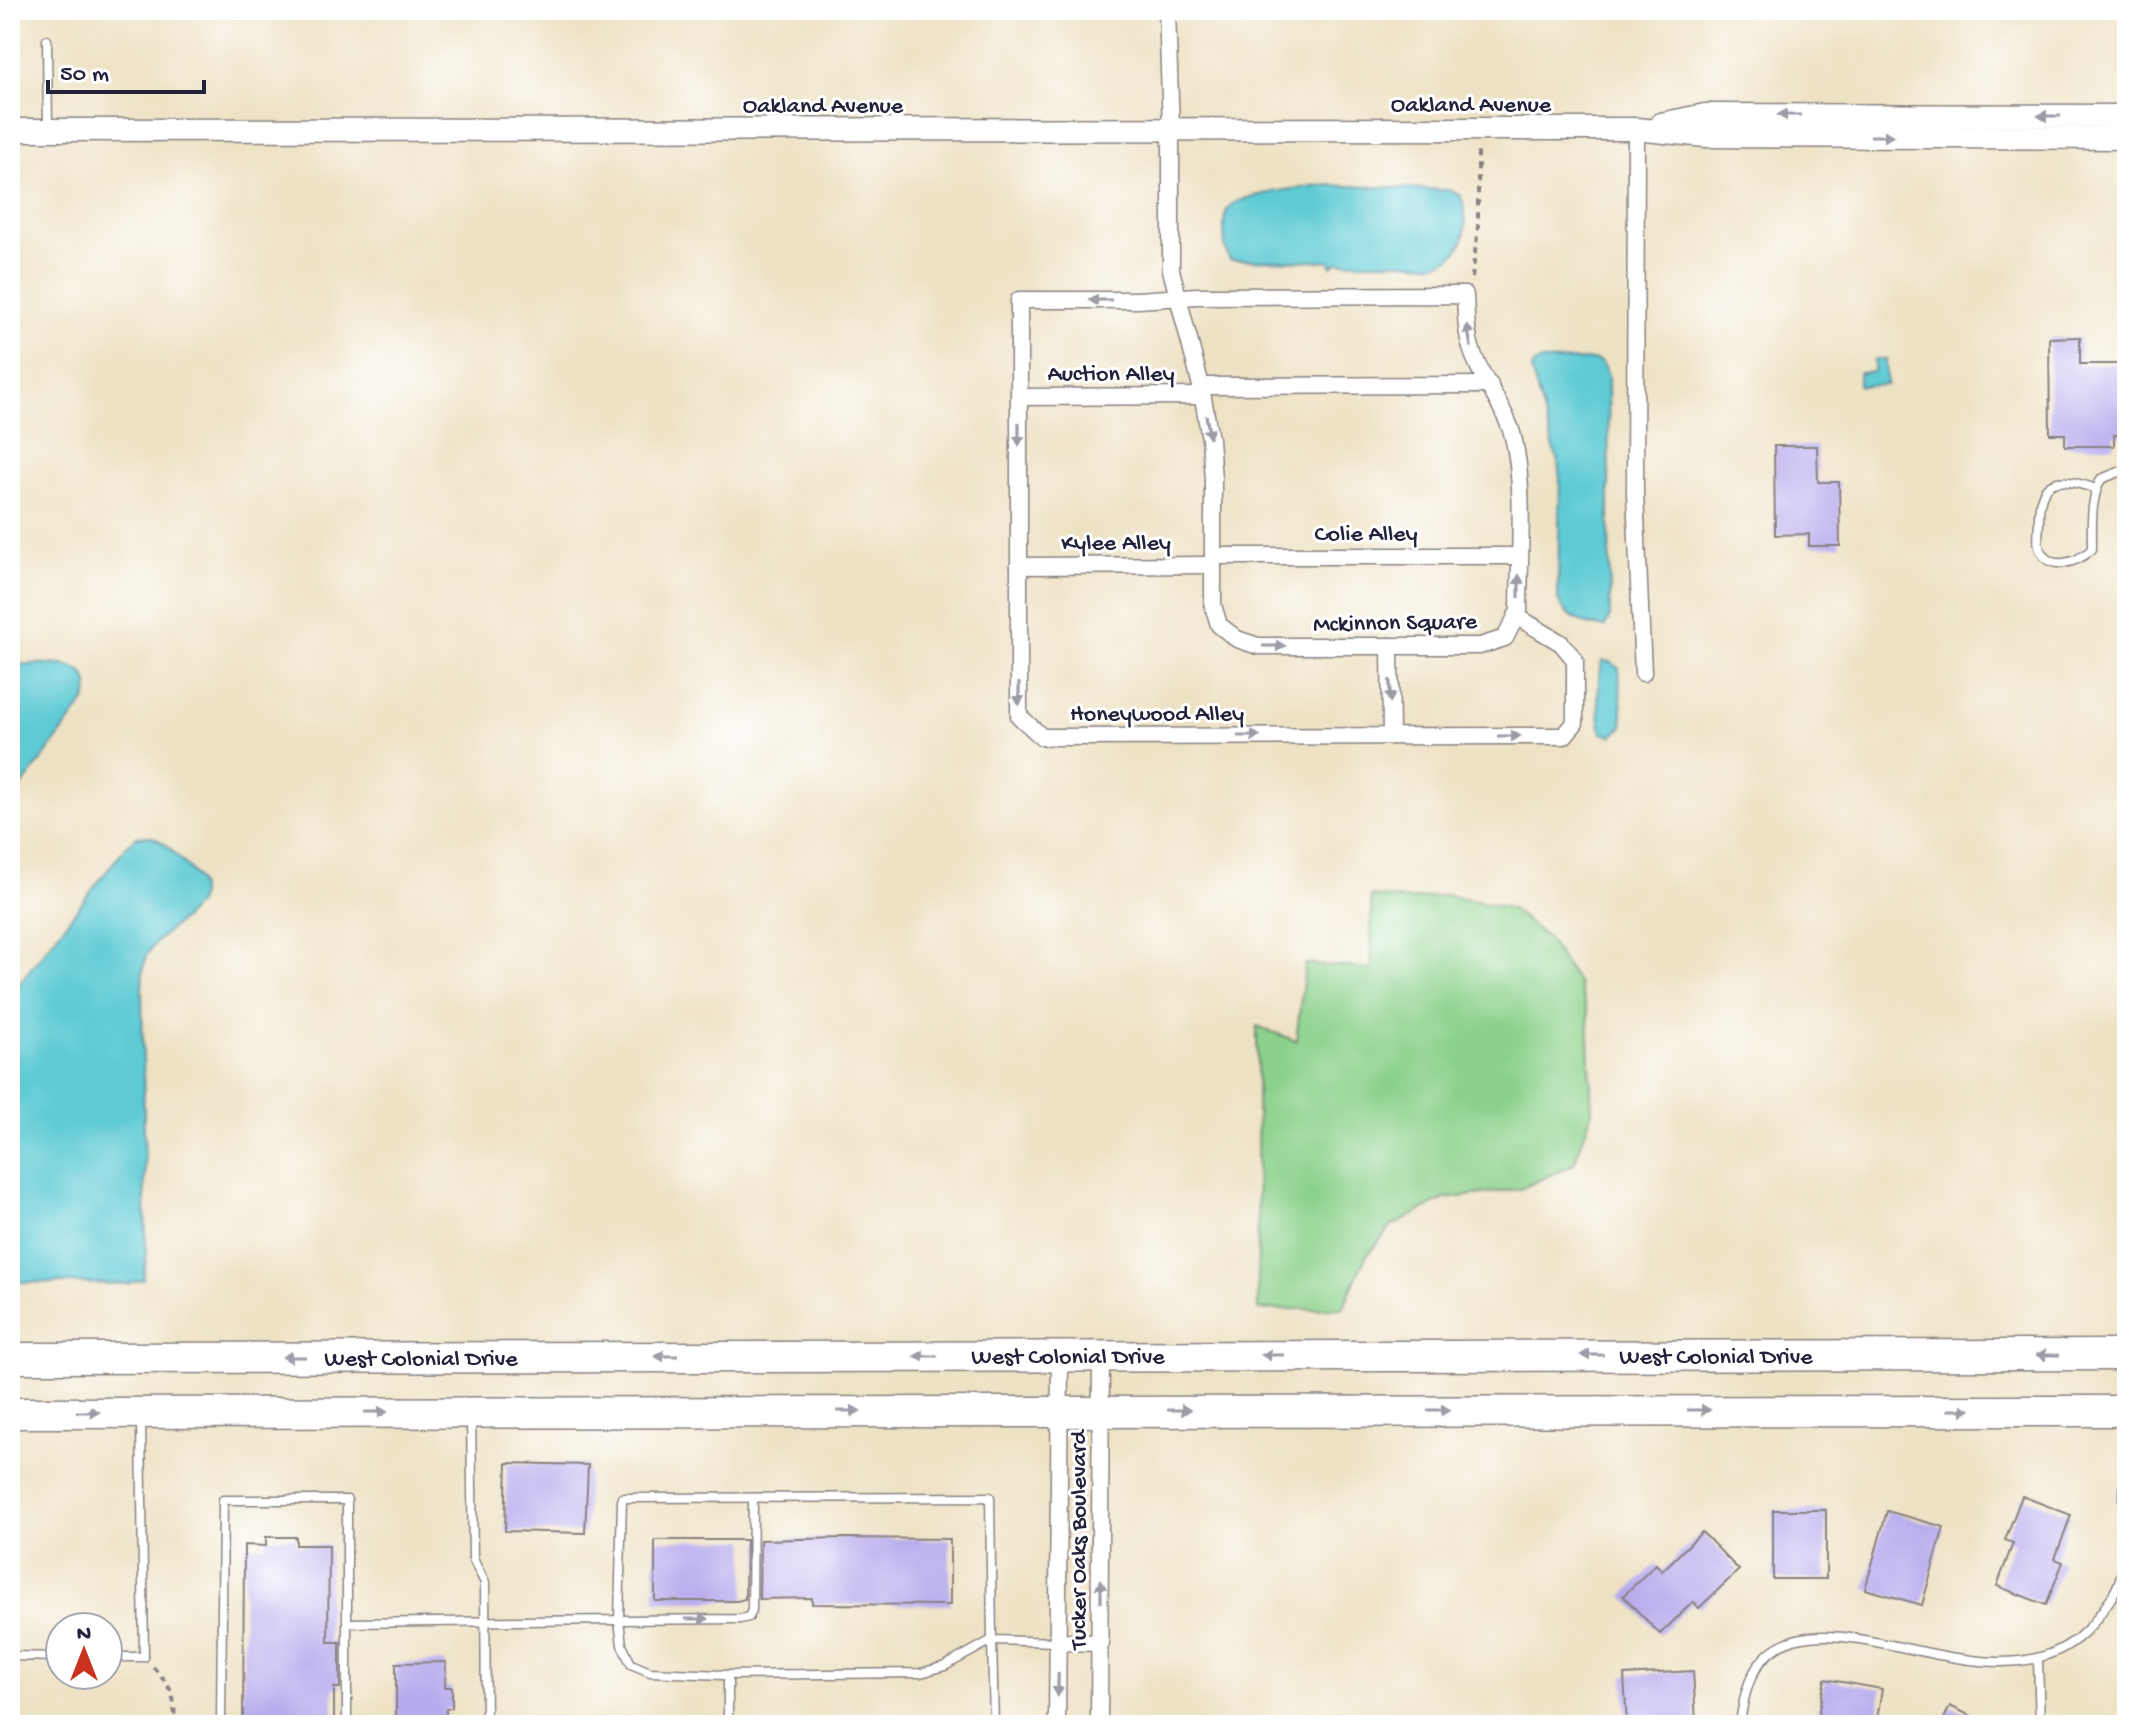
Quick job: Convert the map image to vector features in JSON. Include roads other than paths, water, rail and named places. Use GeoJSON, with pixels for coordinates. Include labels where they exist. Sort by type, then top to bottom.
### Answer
{"type":"FeatureCollection","features":[{"type":"Feature","properties":{"kind":"highway","name":"West Colonial Drive"},"geometry":{"type":"LineString","coordinates":[[10,1358],[2126,1355]]}},
{"type":"Feature","properties":{"kind":"highway"},"geometry":{"type":"LineString","coordinates":[[10,1413],[2126,1411]]}},
{"type":"Feature","properties":{"kind":"street","name":"Mckinnon Square"},"geometry":{"type":"LineString","coordinates":[[1167,10],[1171,270],[1202,391],[1213,479],[1213,605],[1219,625],[1237,639],[1258,646],[1480,646],[1505,638],[1516,616]]}},
{"type":"Feature","properties":{"kind":"street","name":"Oakland Avenue"},"geometry":{"type":"LineString","coordinates":[[1636,129],[1705,115],[2127,116]]}},
{"type":"Feature","properties":{"kind":"street","name":"Oakland Avenue"},"geometry":{"type":"LineString","coordinates":[[10,130],[1636,129],[1705,136],[2127,138]]}},
{"type":"Feature","properties":{"kind":"street"},"geometry":{"type":"LineString","coordinates":[[1636,129],[1635,494],[1643,673]]}},
{"type":"Feature","properties":{"kind":"street"},"geometry":{"type":"LineString","coordinates":[[1178,297],[1465,295],[1467,337],[1476,362],[1512,432],[1519,479],[1519,611],[1516,616]]}},
{"type":"Feature","properties":{"kind":"street","name":"Honeywood Alley"},"geometry":{"type":"LineString","coordinates":[[1178,297],[1019,300],[1019,716],[1042,737],[1564,736],[1575,723],[1575,660],[1561,643],[1516,616]]}},
{"type":"Feature","properties":{"kind":"street","name":"Auction Alley"},"geometry":{"type":"LineString","coordinates":[[1019,397],[1490,385]]}},
{"type":"Feature","properties":{"kind":"street","name":"Colie Alley"},"geometry":{"type":"LineString","coordinates":[[1213,561],[1519,556]]}},
{"type":"Feature","properties":{"kind":"street","name":"Kylee Alley"},"geometry":{"type":"LineString","coordinates":[[1019,566],[1213,561]]}},
{"type":"Feature","properties":{"kind":"street"},"geometry":{"type":"LineString","coordinates":[[1390,646],[1391,736]]}},
{"type":"Feature","properties":{"kind":"street","name":"Tucker Oaks Boulevard"},"geometry":{"type":"LineString","coordinates":[[1057,1725],[1060,1355]]}},
{"type":"Feature","properties":{"kind":"street","name":"Tucker Oaks Boulevard"},"geometry":{"type":"LineString","coordinates":[[1099,1725],[1101,1355]]}},
{"type":"Feature","properties":{"kind":"street"},"geometry":{"type":"LineString","coordinates":[[2126,1355],[2126,1411]]}},
{"type":"Feature","properties":{"kind":"street"},"geometry":{"type":"LineString","coordinates":[[1059,1642],[1101,1643]]}},
{"type":"Feature","properties":{"kind":"lane"},"geometry":{"type":"LineString","coordinates":[[47,40],[48,130]]}},
{"type":"Feature","properties":{"kind":"lane"},"geometry":{"type":"LineString","coordinates":[[2096,489],[2061,481],[2049,484],[2039,499],[2039,547],[2046,558],[2060,564],[2079,560],[2092,549],[2096,489],[2101,479],[2127,469]]}},
{"type":"Feature","properties":{"kind":"lane"},"geometry":{"type":"LineString","coordinates":[[1740,1725],[1754,1671],[1779,1646],[1793,1640],[1840,1637],[1968,1661],[2022,1663],[2068,1646],[2087,1631],[2118,1583],[2124,1540],[2126,1411]]}},
{"type":"Feature","properties":{"kind":"lane"},"geometry":{"type":"LineString","coordinates":[[124,1657],[144,1657],[141,1412]]}},
{"type":"Feature","properties":{"kind":"lane"},"geometry":{"type":"LineString","coordinates":[[471,1412],[473,1559],[485,1583],[487,1621],[486,1725]]}},
{"type":"Feature","properties":{"kind":"lane"},"geometry":{"type":"LineString","coordinates":[[994,1725],[992,1640],[990,1497],[622,1498],[619,1620],[623,1651],[631,1664],[650,1672],[728,1675],[921,1673],[945,1666],[992,1640],[1059,1642]]}},
{"type":"Feature","properties":{"kind":"lane"},"geometry":{"type":"LineString","coordinates":[[348,1623],[749,1617],[752,1610],[753,1498]]}},
{"type":"Feature","properties":{"kind":"lane"},"geometry":{"type":"LineString","coordinates":[[221,1725],[223,1500],[347,1500],[347,1725]]}},
{"type":"Feature","properties":{"kind":"lane"},"geometry":{"type":"LineString","coordinates":[[10,1656],[44,1657]]}},
{"type":"Feature","properties":{"kind":"lane"},"geometry":{"type":"LineString","coordinates":[[2038,1659],[2040,1725]]}},
{"type":"Feature","properties":{"kind":"lane"},"geometry":{"type":"LineString","coordinates":[[728,1675],[728,1725]]}},
{"type":"Feature","properties":{"kind":"water"},"geometry":{"type":"Polygon","coordinates":[[[1321,185],[1451,190],[1461,196],[1464,208],[1465,232],[1462,242],[1449,258],[1425,264],[1337,262],[1332,266],[1329,261],[1230,260],[1224,230],[1225,215],[1230,206],[1259,195],[1321,185]]]}},
{"type":"Feature","properties":{"kind":"water"},"geometry":{"type":"Polygon","coordinates":[[[1886,359],[1887,385],[1859,386],[1859,373],[1874,372],[1874,360],[1886,359]]]}},
{"type":"Feature","properties":{"kind":"water"},"geometry":{"type":"Polygon","coordinates":[[[1540,361],[1601,362],[1608,375],[1610,616],[1605,627],[1578,620],[1558,600],[1560,469],[1531,370],[1540,361]]]}},
{"type":"Feature","properties":{"kind":"water"},"geometry":{"type":"Polygon","coordinates":[[[1602,661],[1611,662],[1619,669],[1623,726],[1612,736],[1602,733],[1600,724],[1598,688],[1602,661]]]}},
{"type":"Feature","properties":{"kind":"water"},"geometry":{"type":"Polygon","coordinates":[[[10,665],[64,665],[84,675],[88,685],[86,700],[10,802],[10,665]]]}},
{"type":"Feature","properties":{"kind":"water"},"geometry":{"type":"Polygon","coordinates":[[[149,836],[163,843],[183,862],[196,877],[200,890],[198,901],[191,911],[158,941],[146,956],[144,965],[146,1260],[143,1279],[127,1284],[10,1282],[10,995],[128,844],[137,837],[149,836]]]}}]}
